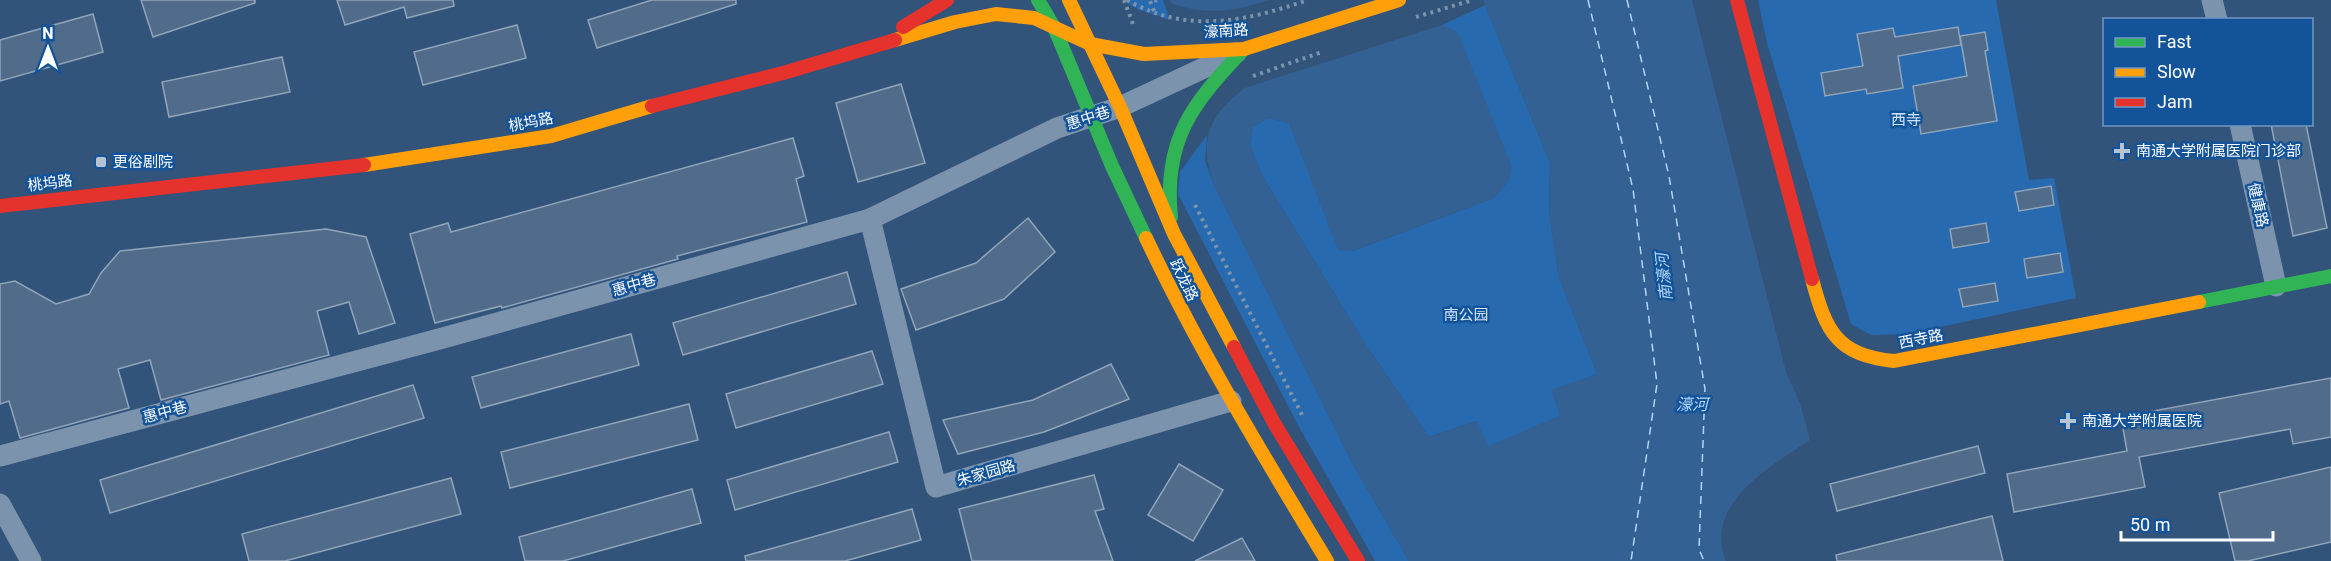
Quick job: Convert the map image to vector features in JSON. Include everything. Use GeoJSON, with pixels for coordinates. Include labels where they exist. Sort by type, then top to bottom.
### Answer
{"type":"FeatureCollection","features":[{"type":"Feature","properties":{"kind":"street"},"geometry":{"type":"LineString","coordinates":[[851,53],[908,24],[947,0]]}},
{"type":"Feature","properties":{"kind":"street","name":"跃龙路"},"geometry":{"type":"LineString","coordinates":[[1038,0],[1054,27],[1090,116],[1177,304],[1231,401],[1327,561]]}},
{"type":"Feature","properties":{"kind":"street","name":"跃龙路"},"geometry":{"type":"LineString","coordinates":[[1069,0],[1120,107],[1174,234],[1274,423],[1358,561]]}},
{"type":"Feature","properties":{"kind":"street","name":"濠南路"},"geometry":{"type":"LineString","coordinates":[[1054,27],[1090,44],[1144,54],[1202,49],[1244,50],[1399,0]]}},
{"type":"Feature","properties":{"kind":"street","name":"西寺路"},"geometry":{"type":"LineString","coordinates":[[1737,0],[1820,307],[1828,327],[1848,351],[1862,358],[1894,361],[2331,276]]}},
{"type":"Feature","properties":{"kind":"street"},"geometry":{"type":"LineString","coordinates":[[2212,0],[2216,18]]}},
{"type":"Feature","properties":{"kind":"street","name":"桃坞路"},"geometry":{"type":"LineString","coordinates":[[0,206],[395,162],[551,136],[955,22],[996,14],[1034,18],[1054,27]]}},
{"type":"Feature","properties":{"kind":"street"},"geometry":{"type":"LineString","coordinates":[[1174,234],[1167,191],[1180,130],[1212,83],[1244,50]]}},
{"type":"Feature","properties":{"kind":"street","name":"惠中巷"},"geometry":{"type":"LineString","coordinates":[[0,456],[443,338],[870,219],[1058,128],[1120,107],[1244,50]]}},
{"type":"Feature","properties":{"kind":"street","name":"健康路"},"geometry":{"type":"LineString","coordinates":[[2240,126],[2276,286]]}},
{"type":"Feature","properties":{"kind":"street","name":"朱家园路"},"geometry":{"type":"LineString","coordinates":[[870,219],[936,487],[1231,401]]}},
{"type":"Feature","properties":{"kind":"street"},"geometry":{"type":"LineString","coordinates":[[0,504],[31,561]]}},
{"type":"Feature","properties":{"kind":"path"},"geometry":{"type":"LineString","coordinates":[[1127,0],[1155,12],[1185,20],[1223,22],[1252,18],[1308,0]]}},
{"type":"Feature","properties":{"kind":"path"},"geometry":{"type":"LineString","coordinates":[[1155,12],[1150,1],[1159,0]]}},
{"type":"Feature","properties":{"kind":"path"},"geometry":{"type":"LineString","coordinates":[[1413,18],[1473,0]]}},
{"type":"Feature","properties":{"kind":"path"},"geometry":{"type":"LineString","coordinates":[[1246,78],[1331,49]]}},
{"type":"Feature","properties":{"kind":"path"},"geometry":{"type":"LineString","coordinates":[[1190,196],[1303,417]]}},
{"type":"Feature","properties":{"kind":"green space"},"geometry":{"type":"Polygon","coordinates":[[[1123,0],[1163,0],[1170,20],[1137,9],[1123,0]]]}},
{"type":"Feature","properties":{"kind":"green space","name":"西寺"},"geometry":{"type":"Polygon","coordinates":[[[1758,0],[1996,0],[2029,180],[2054,178],[2076,298],[1907,334],[1871,335],[1851,324],[1767,43],[1758,0]]]}},
{"type":"Feature","properties":{"kind":"green space","name":"南公园"},"geometry":{"type":"Polygon","coordinates":[[[1485,5],[1550,163],[1549,212],[1559,278],[1597,374],[1552,390],[1560,416],[1488,447],[1476,421],[1429,437],[1366,345],[1263,177],[1250,145],[1253,127],[1268,118],[1289,123],[1339,250],[1353,251],[1494,198],[1458,33],[1442,25],[1485,5]]]}},
{"type":"Feature","properties":{"kind":"green space"},"geometry":{"type":"Polygon","coordinates":[[[1207,135],[1205,161],[1214,185],[1352,463],[1409,561],[1375,561],[1298,425],[1178,194],[1180,172],[1207,135]]]}},
{"type":"Feature","properties":{"kind":"water"},"geometry":{"type":"Polygon","coordinates":[[[1170,0],[1269,0],[1244,7],[1210,11],[1172,4],[1170,0]]]}},
{"type":"Feature","properties":{"kind":"water","name":"濠河"},"geometry":{"type":"Polygon","coordinates":[[[1483,0],[1692,0],[1786,372],[1800,403],[1810,440],[1760,475],[1732,505],[1724,522],[1721,541],[1726,561],[1409,561],[1352,463],[1214,185],[1207,155],[1210,130],[1222,109],[1245,88],[1442,25],[1458,33],[1512,167],[1509,181],[1494,198],[1352,251],[1338,250],[1289,123],[1268,118],[1253,127],[1250,145],[1263,177],[1366,345],[1429,437],[1477,421],[1488,446],[1560,416],[1551,390],[1597,374],[1559,278],[1549,212],[1550,163],[1483,0]]]}},
{"type":"Feature","properties":{"kind":"building"},"geometry":{"type":"Polygon","coordinates":[[[141,0],[255,0],[255,3],[153,37],[141,0]]]}},
{"type":"Feature","properties":{"kind":"building"},"geometry":{"type":"Polygon","coordinates":[[[337,0],[453,0],[454,6],[407,18],[404,7],[345,25],[337,0]]]}},
{"type":"Feature","properties":{"kind":"building"},"geometry":{"type":"Polygon","coordinates":[[[652,0],[736,0],[736,4],[597,48],[588,20],[652,0]]]}},
{"type":"Feature","properties":{"kind":"building"},"geometry":{"type":"Polygon","coordinates":[[[93,14],[103,52],[0,81],[0,40],[93,14]]]}},
{"type":"Feature","properties":{"kind":"building"},"geometry":{"type":"Polygon","coordinates":[[[517,25],[526,58],[423,85],[414,52],[517,25]]]}},
{"type":"Feature","properties":{"kind":"building"},"geometry":{"type":"Polygon","coordinates":[[[1958,27],[1961,45],[1898,56],[1903,88],[1867,94],[1866,89],[1825,96],[1821,73],[1863,66],[1857,34],[1893,28],[1895,37],[1958,27]]]}},
{"type":"Feature","properties":{"kind":"building"},"geometry":{"type":"Polygon","coordinates":[[[1985,32],[1988,50],[1985,51],[1997,121],[1921,134],[1913,86],[1967,76],[1960,36],[1985,32]]]}},
{"type":"Feature","properties":{"kind":"building"},"geometry":{"type":"Polygon","coordinates":[[[282,57],[290,92],[169,117],[162,82],[282,57]]]}},
{"type":"Feature","properties":{"kind":"building"},"geometry":{"type":"Polygon","coordinates":[[[901,84],[925,163],[858,182],[836,103],[901,84]]]}},
{"type":"Feature","properties":{"kind":"building"},"geometry":{"type":"Polygon","coordinates":[[[2271,126],[2306,126],[2327,228],[2293,236],[2271,126]]]}},
{"type":"Feature","properties":{"kind":"building"},"geometry":{"type":"Polygon","coordinates":[[[793,138],[804,176],[796,179],[807,222],[677,256],[678,259],[502,308],[501,306],[435,323],[410,234],[448,223],[451,232],[793,138]]]}},
{"type":"Feature","properties":{"kind":"building"},"geometry":{"type":"Polygon","coordinates":[[[2051,186],[2054,205],[2019,211],[2015,192],[2051,186]]]}},
{"type":"Feature","properties":{"kind":"building"},"geometry":{"type":"Polygon","coordinates":[[[1028,218],[1055,252],[1004,299],[916,330],[901,289],[976,263],[1028,218]]]}},
{"type":"Feature","properties":{"kind":"building"},"geometry":{"type":"Polygon","coordinates":[[[1986,223],[1989,242],[1953,248],[1950,229],[1986,223]]]}},
{"type":"Feature","properties":{"kind":"building"},"geometry":{"type":"Polygon","coordinates":[[[326,229],[366,237],[395,323],[359,334],[349,302],[317,311],[329,355],[161,400],[150,360],[118,369],[129,408],[20,438],[9,401],[0,404],[0,284],[15,281],[56,304],[89,294],[101,273],[120,251],[326,229]]]}},
{"type":"Feature","properties":{"kind":"building"},"geometry":{"type":"Polygon","coordinates":[[[2060,253],[2063,272],[2027,278],[2024,259],[2060,253]]]}},
{"type":"Feature","properties":{"kind":"building"},"geometry":{"type":"Polygon","coordinates":[[[847,272],[856,304],[683,355],[673,323],[847,272]]]}},
{"type":"Feature","properties":{"kind":"building"},"geometry":{"type":"Polygon","coordinates":[[[1995,283],[1998,301],[1963,307],[1959,289],[1995,283]]]}},
{"type":"Feature","properties":{"kind":"building"},"geometry":{"type":"Polygon","coordinates":[[[631,334],[639,365],[481,408],[472,377],[631,334]]]}},
{"type":"Feature","properties":{"kind":"building"},"geometry":{"type":"Polygon","coordinates":[[[872,351],[883,384],[736,428],[726,394],[872,351]]]}},
{"type":"Feature","properties":{"kind":"building"},"geometry":{"type":"Polygon","coordinates":[[[1111,364],[1129,399],[1044,432],[958,454],[943,420],[1033,400],[1111,364]]]}},
{"type":"Feature","properties":{"kind":"building"},"geometry":{"type":"Polygon","coordinates":[[[2331,378],[2331,437],[2293,444],[2290,429],[2139,457],[2145,487],[2014,512],[2007,474],[2127,451],[2121,417],[2331,378]]]}},
{"type":"Feature","properties":{"kind":"building"},"geometry":{"type":"Polygon","coordinates":[[[413,385],[424,418],[110,513],[100,480],[413,385]]]}},
{"type":"Feature","properties":{"kind":"building"},"geometry":{"type":"Polygon","coordinates":[[[689,404],[698,440],[510,488],[501,452],[689,404]]]}},
{"type":"Feature","properties":{"kind":"building"},"geometry":{"type":"Polygon","coordinates":[[[889,432],[898,462],[735,510],[727,480],[889,432]]]}},
{"type":"Feature","properties":{"kind":"building"},"geometry":{"type":"Polygon","coordinates":[[[1978,446],[1985,473],[1837,511],[1830,484],[1978,446]]]}},
{"type":"Feature","properties":{"kind":"building"},"geometry":{"type":"Polygon","coordinates":[[[1179,464],[1223,490],[1193,541],[1148,515],[1179,464]]]}},
{"type":"Feature","properties":{"kind":"building"},"geometry":{"type":"Polygon","coordinates":[[[2331,467],[2331,542],[2248,561],[2235,561],[2219,493],[2331,467]]]}},
{"type":"Feature","properties":{"kind":"building"},"geometry":{"type":"Polygon","coordinates":[[[1094,475],[1104,509],[1095,511],[1113,561],[972,561],[959,509],[1094,475]]]}},
{"type":"Feature","properties":{"kind":"building"},"geometry":{"type":"Polygon","coordinates":[[[451,478],[461,514],[285,561],[249,561],[242,534],[451,478]]]}},
{"type":"Feature","properties":{"kind":"building"},"geometry":{"type":"Polygon","coordinates":[[[692,489],[701,523],[563,561],[525,561],[519,537],[692,489]]]}},
{"type":"Feature","properties":{"kind":"building"},"geometry":{"type":"Polygon","coordinates":[[[912,509],[921,540],[845,561],[746,561],[745,556],[912,509]]]}},
{"type":"Feature","properties":{"kind":"building"},"geometry":{"type":"Polygon","coordinates":[[[1992,516],[2003,561],[1837,561],[1836,555],[1992,516]]]}},
{"type":"Feature","properties":{"kind":"building"},"geometry":{"type":"Polygon","coordinates":[[[1242,538],[1255,561],[1195,561],[1242,538]]]}},
{"type":"Feature","properties":{"kind":"ferry route"},"geometry":{"type":"LineString","coordinates":[[1588,0],[1633,189],[1657,384],[1631,561]]}},
{"type":"Feature","properties":{"kind":"ferry route"},"geometry":{"type":"LineString","coordinates":[[1627,0],[1669,176],[1705,389],[1699,549],[1704,561]]}},
{"type":"Feature","properties":{"kind":"traffic: fast"},"geometry":{"type":"LineString","coordinates":[[1038,0],[1054,27],[1112,166],[1146,238]]}},
{"type":"Feature","properties":{"kind":"traffic: fast"},"geometry":{"type":"LineString","coordinates":[[1171,217],[1172,165],[1185,124],[1210,87],[1244,49]]}},
{"type":"Feature","properties":{"kind":"traffic: fast"},"geometry":{"type":"LineString","coordinates":[[2199,302],[2331,276]]}},
{"type":"Feature","properties":{"kind":"traffic: slow"},"geometry":{"type":"LineString","coordinates":[[1069,0],[1120,107],[1174,234],[1234,347]]}},
{"type":"Feature","properties":{"kind":"traffic: slow"},"geometry":{"type":"LineString","coordinates":[[895,40],[955,22],[996,14],[1034,18],[1090,44],[1144,54],[1244,49],[1399,0]]}},
{"type":"Feature","properties":{"kind":"traffic: slow"},"geometry":{"type":"LineString","coordinates":[[364,165],[551,136],[652,106]]}},
{"type":"Feature","properties":{"kind":"traffic: slow"},"geometry":{"type":"LineString","coordinates":[[1146,238],[1210,361],[1327,561]]}},
{"type":"Feature","properties":{"kind":"traffic: slow"},"geometry":{"type":"LineString","coordinates":[[1812,279],[1823,313],[1837,338],[1859,353],[1894,361],[2199,302]]}},
{"type":"Feature","properties":{"kind":"traffic: jam"},"geometry":{"type":"LineString","coordinates":[[903,27],[947,0]]}},
{"type":"Feature","properties":{"kind":"traffic: jam"},"geometry":{"type":"LineString","coordinates":[[1737,0],[1812,279]]}},
{"type":"Feature","properties":{"kind":"traffic: jam"},"geometry":{"type":"LineString","coordinates":[[652,106],[783,73],[895,40]]}},
{"type":"Feature","properties":{"kind":"traffic: jam"},"geometry":{"type":"LineString","coordinates":[[0,206],[364,165]]}},
{"type":"Feature","properties":{"kind":"traffic: jam"},"geometry":{"type":"LineString","coordinates":[[1234,347],[1274,423],[1358,561]]}},
{"type":"Feature","properties":{"kind":"place","name":"南通大学附属医院门诊部"},"geometry":{"type":"Point","coordinates":[2122,151]}},
{"type":"Feature","properties":{"kind":"place","name":"更俗剧院"},"geometry":{"type":"Point","coordinates":[101,162]}},
{"type":"Feature","properties":{"kind":"place","name":"南通大学附属医院"},"geometry":{"type":"Point","coordinates":[2068,421]}},
{"type":"Feature","properties":{"kind":"water label","name":"南濠河"},"geometry":{"type":"Point","coordinates":[1664,277]}}]}
